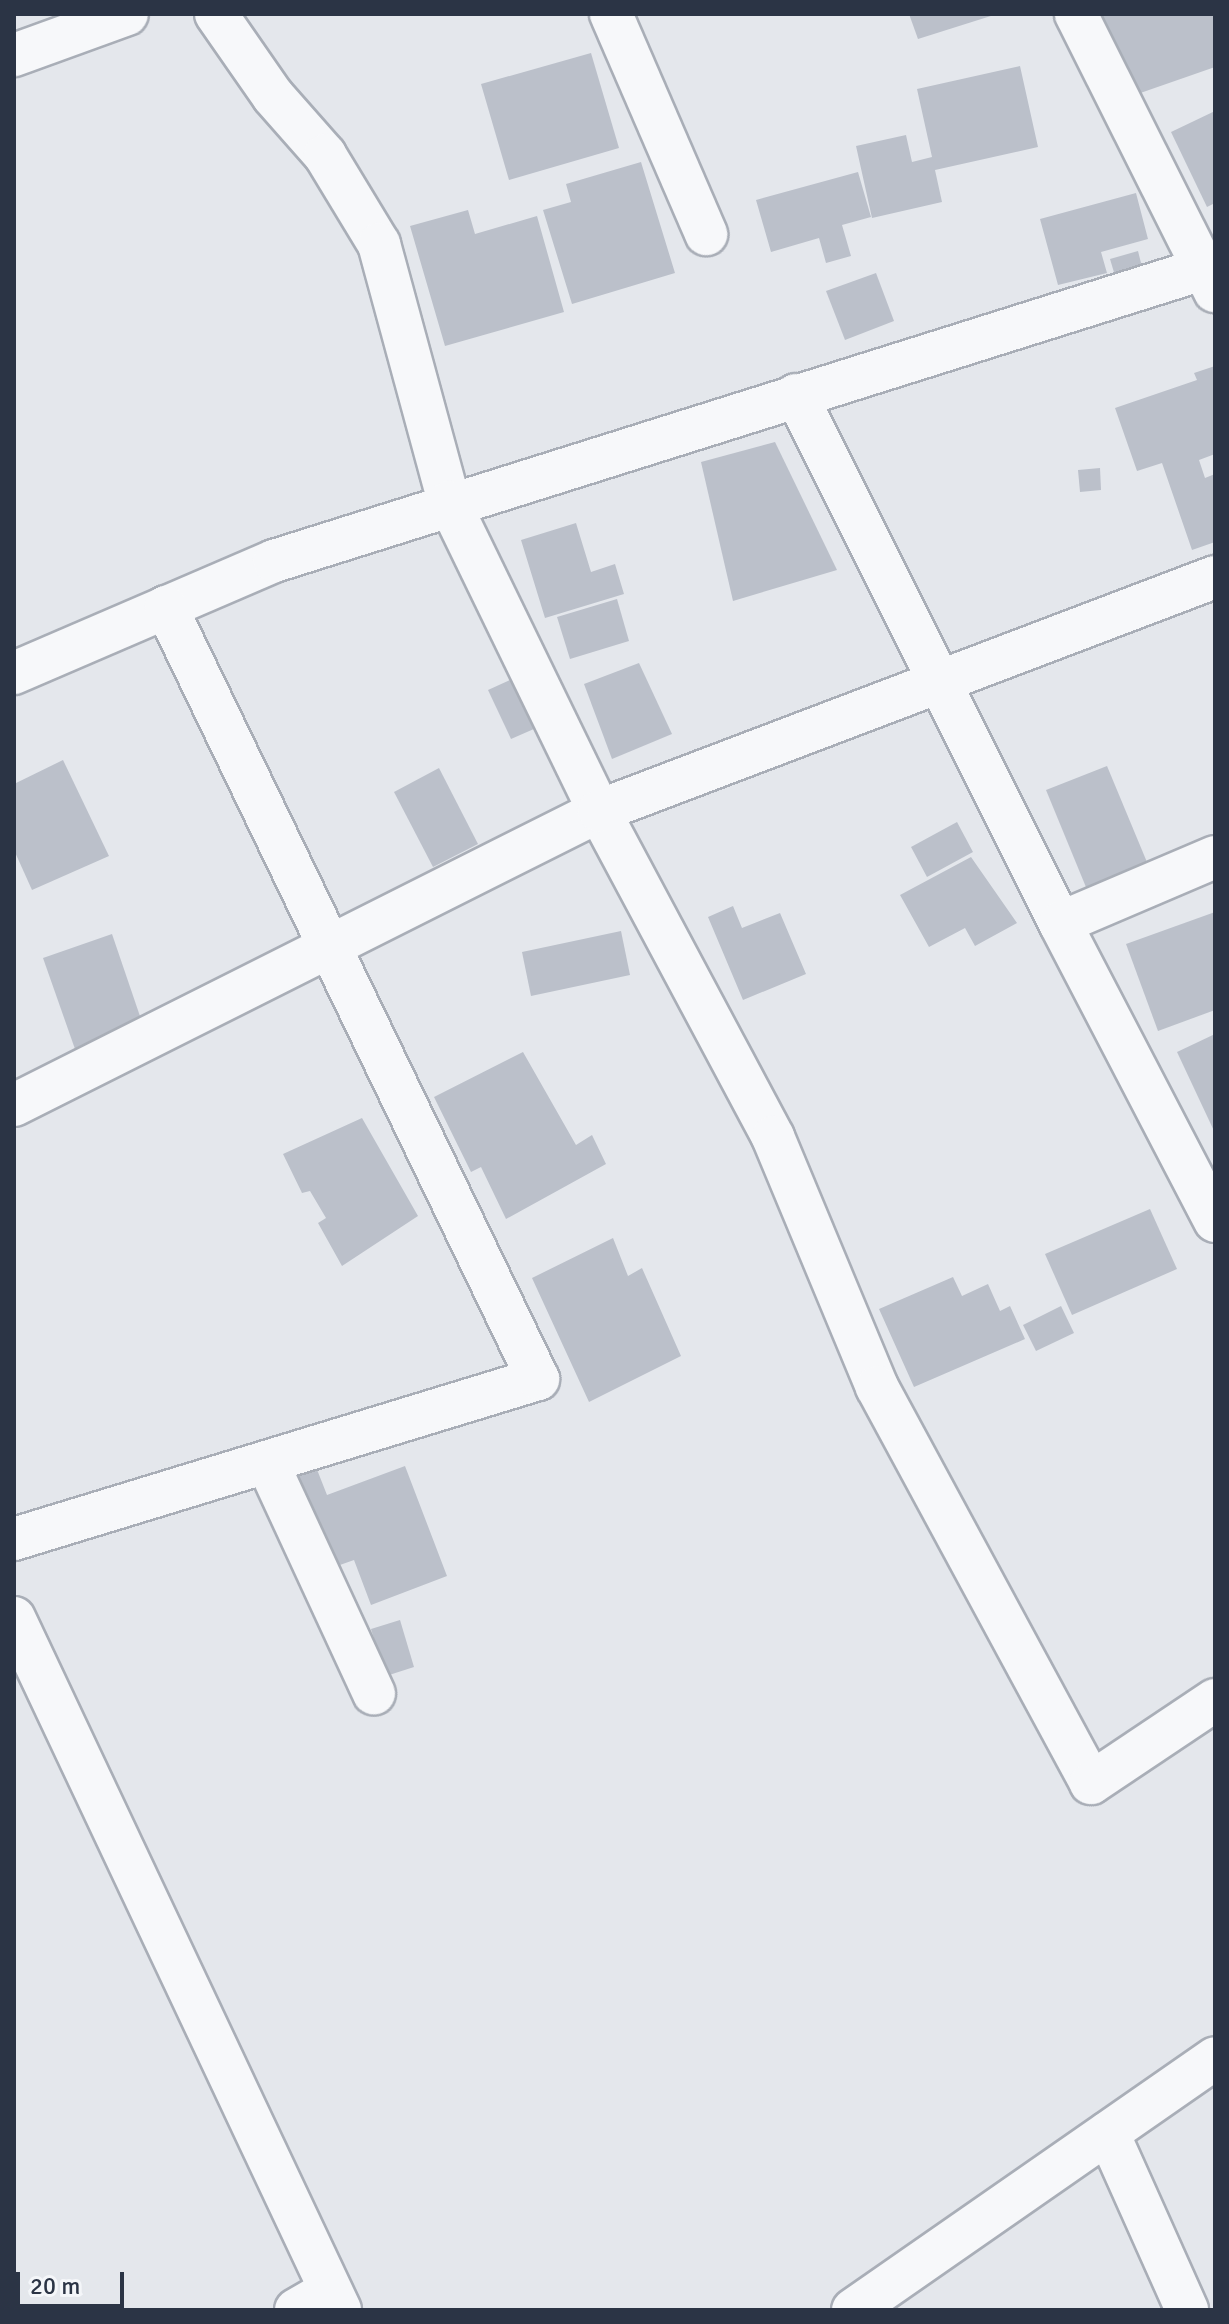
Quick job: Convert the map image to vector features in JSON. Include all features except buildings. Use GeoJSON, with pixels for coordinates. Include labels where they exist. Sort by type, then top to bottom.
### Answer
{"type":"FeatureCollection","features":[{"type":"Feature","properties":{"kind":"street"},"geometry":{"type":"LineString","coordinates":[[14,55],[127,14]]}},
{"type":"Feature","properties":{"kind":"street"},"geometry":{"type":"LineString","coordinates":[[216,14],[273,96],[325,155],[379,244],[449,502],[599,811],[773,1137],[877,1387],[1091,1783],[1215,1700]]}},
{"type":"Feature","properties":{"kind":"street"},"geometry":{"type":"LineString","coordinates":[[611,14],[706,234]]}},
{"type":"Feature","properties":{"kind":"street"},"geometry":{"type":"LineString","coordinates":[[14,673],[274,561],[449,502],[796,395],[1211,275],[1076,14]]}},
{"type":"Feature","properties":{"kind":"street"},"geometry":{"type":"LineString","coordinates":[[796,395],[1060,923],[1215,1221]]}},
{"type":"Feature","properties":{"kind":"street"},"geometry":{"type":"LineString","coordinates":[[14,1105],[330,950],[599,811],[1215,577]]}},
{"type":"Feature","properties":{"kind":"street"},"geometry":{"type":"LineString","coordinates":[[14,1539],[538,1379],[166,607]]}},
{"type":"Feature","properties":{"kind":"street"},"geometry":{"type":"LineString","coordinates":[[1060,923],[1215,857]]}},
{"type":"Feature","properties":{"kind":"street"},"geometry":{"type":"LineString","coordinates":[[267,1462],[374,1694]]}},
{"type":"Feature","properties":{"kind":"street"},"geometry":{"type":"LineString","coordinates":[[14,1618],[322,2303]]}},
{"type":"Feature","properties":{"kind":"street"},"geometry":{"type":"LineString","coordinates":[[853,2310],[1215,2058]]}},
{"type":"Feature","properties":{"kind":"street"},"geometry":{"type":"LineString","coordinates":[[1108,2133],[1187,2310]]}}]}
